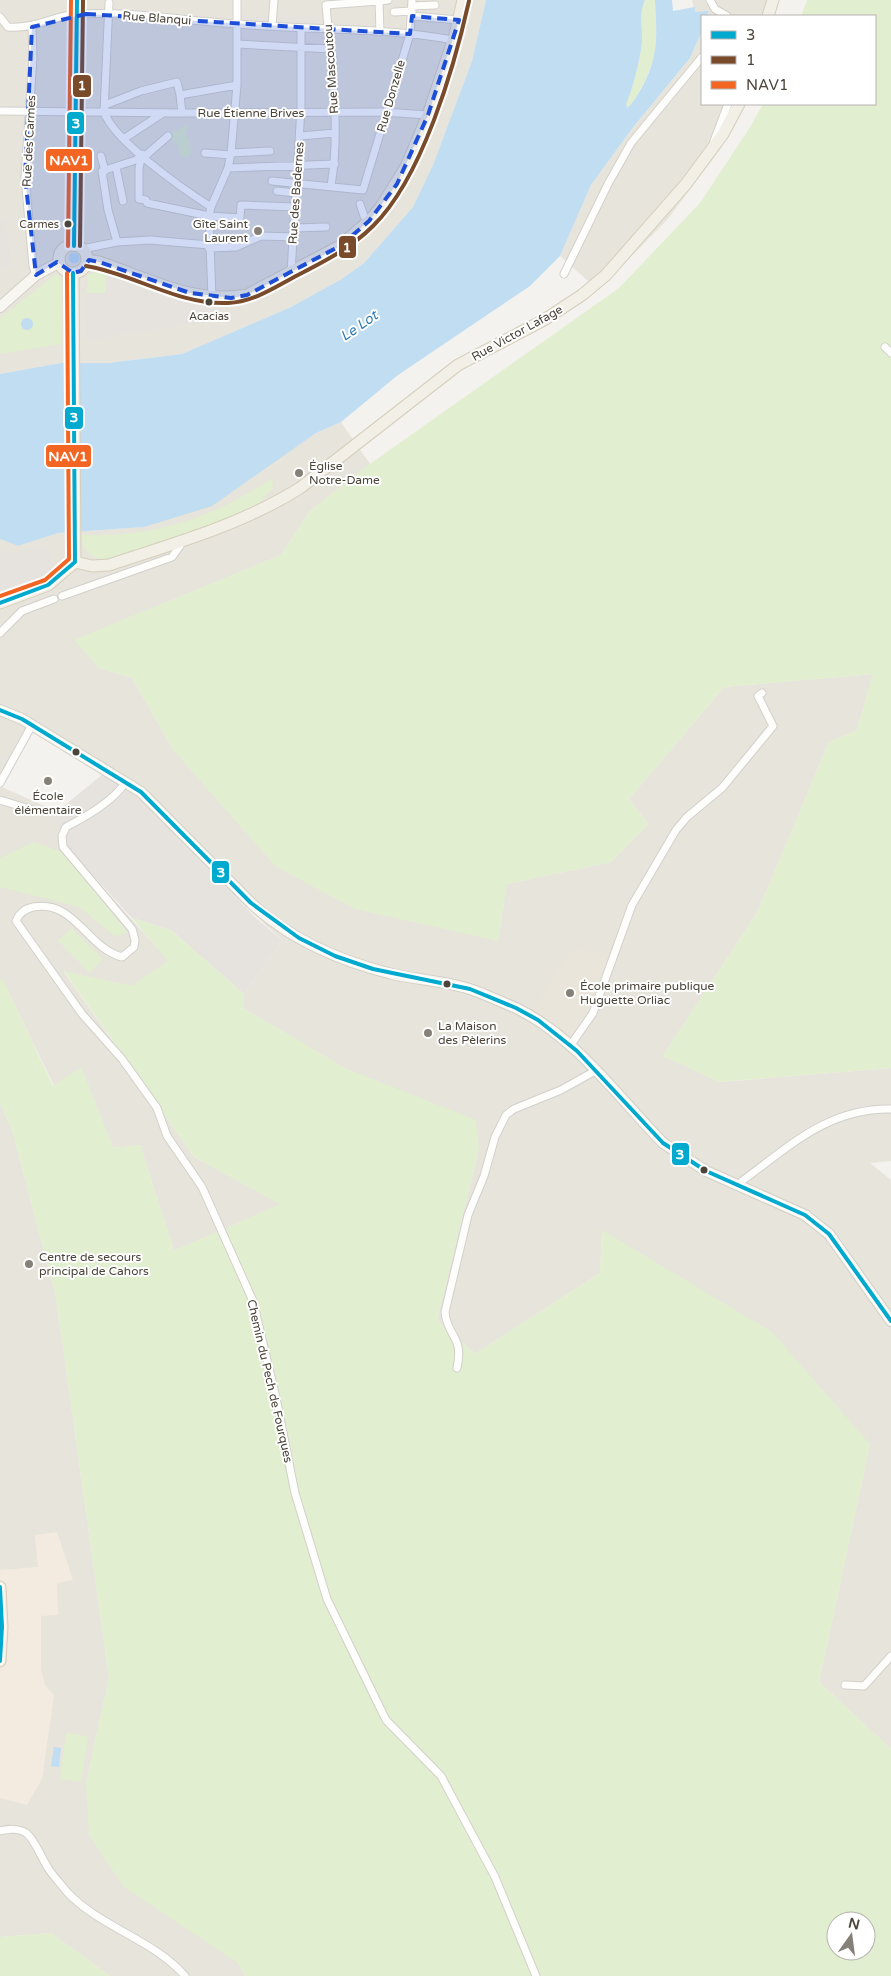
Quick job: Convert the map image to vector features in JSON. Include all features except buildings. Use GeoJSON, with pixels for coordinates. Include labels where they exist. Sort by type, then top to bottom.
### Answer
{"type":"FeatureCollection","features":[{"type":"Feature","properties":{"kind":"main road"},"geometry":{"type":"LineString","coordinates":[[81,252],[84,268],[73,273],[65,270],[60,262],[62,251],[81,252],[99,262],[186,291],[212,298],[231,298],[247,295],[340,246],[369,221],[397,184],[428,115],[453,40],[463,0]]}},
{"type":"Feature","properties":{"kind":"main road"},"geometry":{"type":"LineString","coordinates":[[768,15],[772,0]]}},
{"type":"Feature","properties":{"kind":"main road","name":"Rue Victor Lafage"},"geometry":{"type":"LineString","coordinates":[[75,562],[92,566],[109,565],[242,520],[277,502],[300,488],[458,365],[544,320],[582,295],[630,250],[712,150],[738,105]]}},
{"type":"Feature","properties":{"kind":"main road"},"geometry":{"type":"LineString","coordinates":[[0,603],[48,585],[75,562],[73,273]]}},
{"type":"Feature","properties":{"kind":"main road"},"geometry":{"type":"LineString","coordinates":[[0,1587],[2,1627],[0,1661]]}},
{"type":"Feature","properties":{"kind":"street"},"geometry":{"type":"LineString","coordinates":[[77,0],[74,111],[81,252],[117,242],[150,240],[236,248],[261,236],[294,237]]}},
{"type":"Feature","properties":{"kind":"street"},"geometry":{"type":"LineString","coordinates":[[212,298],[209,216],[211,206],[228,168],[231,154],[233,113],[237,85],[237,0]]}},
{"type":"Feature","properties":{"kind":"street"},"geometry":{"type":"LineString","coordinates":[[272,26],[274,0]]}},
{"type":"Feature","properties":{"kind":"street","name":"Rue Mascoutou"},"geometry":{"type":"LineString","coordinates":[[331,186],[335,164],[335,133],[331,49],[326,5],[388,0]]}},
{"type":"Feature","properties":{"kind":"street"},"geometry":{"type":"LineString","coordinates":[[710,0],[714,13]]}},
{"type":"Feature","properties":{"kind":"street"},"geometry":{"type":"LineString","coordinates":[[379,1],[380,32]]}},
{"type":"Feature","properties":{"kind":"street"},"geometry":{"type":"LineString","coordinates":[[109,3],[105,108],[108,122],[143,156],[185,190],[211,206]]}},
{"type":"Feature","properties":{"kind":"street"},"geometry":{"type":"LineString","coordinates":[[394,12],[435,5]]}},
{"type":"Feature","properties":{"kind":"street"},"geometry":{"type":"LineString","coordinates":[[412,8],[459,20]]}},
{"type":"Feature","properties":{"kind":"street","name":"Rue Donzelle"},"geometry":{"type":"LineString","coordinates":[[331,186],[364,190],[410,34],[412,8]]}},
{"type":"Feature","properties":{"kind":"street","name":"Rue Blanqui"},"geometry":{"type":"LineString","coordinates":[[0,17],[8,27],[32,27],[77,14],[109,14],[236,24],[410,34],[453,40]]}},
{"type":"Feature","properties":{"kind":"street","name":"Rue des Carmes"},"geometry":{"type":"LineString","coordinates":[[32,27],[30,110],[25,177],[32,246],[32,266],[36,275]]}},
{"type":"Feature","properties":{"kind":"street","name":"Rue des Badernes"},"geometry":{"type":"LineString","coordinates":[[291,273],[301,113],[301,28]]}},
{"type":"Feature","properties":{"kind":"street"},"geometry":{"type":"LineString","coordinates":[[237,44],[301,49],[331,49]]}},
{"type":"Feature","properties":{"kind":"street"},"geometry":{"type":"LineString","coordinates":[[564,274],[608,184],[631,143],[701,58]]}},
{"type":"Feature","properties":{"kind":"street"},"geometry":{"type":"LineString","coordinates":[[105,108],[142,91],[176,82],[182,113]]}},
{"type":"Feature","properties":{"kind":"street"},"geometry":{"type":"LineString","coordinates":[[180,95],[237,85]]}},
{"type":"Feature","properties":{"kind":"street"},"geometry":{"type":"LineString","coordinates":[[712,150],[713,141],[728,105]]}},
{"type":"Feature","properties":{"kind":"street","name":"Rue Étienne Brives"},"geometry":{"type":"LineString","coordinates":[[0,110],[74,111],[105,108],[163,113],[334,114],[386,112],[428,115]]}},
{"type":"Feature","properties":{"kind":"street"},"geometry":{"type":"LineString","coordinates":[[125,138],[163,113]]}},
{"type":"Feature","properties":{"kind":"street"},"geometry":{"type":"LineString","coordinates":[[300,136],[335,133]]}},
{"type":"Feature","properties":{"kind":"street"},"geometry":{"type":"LineString","coordinates":[[104,171],[136,160],[168,136]]}},
{"type":"Feature","properties":{"kind":"street"},"geometry":{"type":"LineString","coordinates":[[205,153],[231,154],[270,151]]}},
{"type":"Feature","properties":{"kind":"street"},"geometry":{"type":"LineString","coordinates":[[101,156],[108,210],[117,242]]}},
{"type":"Feature","properties":{"kind":"street"},"geometry":{"type":"LineString","coordinates":[[143,156],[138,168],[140,199],[209,216],[240,218],[241,205],[296,207]]}},
{"type":"Feature","properties":{"kind":"street"},"geometry":{"type":"LineString","coordinates":[[228,168],[298,166],[315,163],[335,164]]}},
{"type":"Feature","properties":{"kind":"street"},"geometry":{"type":"LineString","coordinates":[[116,167],[123,201]]}},
{"type":"Feature","properties":{"kind":"street"},"geometry":{"type":"LineString","coordinates":[[272,181],[331,186]]}},
{"type":"Feature","properties":{"kind":"street"},"geometry":{"type":"LineString","coordinates":[[277,191],[297,192]]}},
{"type":"Feature","properties":{"kind":"street"},"geometry":{"type":"LineString","coordinates":[[360,204],[364,216],[369,221]]}},
{"type":"Feature","properties":{"kind":"street"},"geometry":{"type":"LineString","coordinates":[[294,228],[326,227]]}},
{"type":"Feature","properties":{"kind":"street"},"geometry":{"type":"LineString","coordinates":[[0,307],[36,275],[60,262]]}},
{"type":"Feature","properties":{"kind":"street"},"geometry":{"type":"LineString","coordinates":[[886,347],[891,353]]}},
{"type":"Feature","properties":{"kind":"street"},"geometry":{"type":"LineString","coordinates":[[62,596],[172,557],[180,546],[179,541]]}},
{"type":"Feature","properties":{"kind":"street"},"geometry":{"type":"LineString","coordinates":[[0,633],[22,611],[54,599]]}},
{"type":"Feature","properties":{"kind":"street"},"geometry":{"type":"LineString","coordinates":[[570,1046],[593,1013],[632,905],[676,830],[687,817],[722,788],[773,726],[758,696],[762,693]]}},
{"type":"Feature","properties":{"kind":"street"},"geometry":{"type":"LineString","coordinates":[[0,710],[32,725],[126,782],[160,809],[268,919],[295,937],[356,964],[393,974],[464,988],[499,1001],[526,1014],[570,1046],[664,1143],[706,1171],[805,1215],[829,1234],[891,1321]]}},
{"type":"Feature","properties":{"kind":"street"},"geometry":{"type":"LineString","coordinates":[[0,783],[32,725]]}},
{"type":"Feature","properties":{"kind":"street","name":"Chemin du Pech de Fourques"},"geometry":{"type":"LineString","coordinates":[[126,782],[120,791],[87,816],[66,828],[62,840],[63,847],[132,929],[135,940],[134,947],[122,957],[106,951],[71,917],[56,908],[42,905],[28,908],[19,913],[16,921],[82,1014],[122,1058],[157,1108],[167,1136],[202,1187],[253,1301],[276,1398],[295,1493],[328,1599],[386,1720],[441,1776],[495,1878],[536,1976]]}},
{"type":"Feature","properties":{"kind":"street"},"geometry":{"type":"LineString","coordinates":[[0,800],[33,810]]}},
{"type":"Feature","properties":{"kind":"street"},"geometry":{"type":"LineString","coordinates":[[457,1368],[460,1353],[457,1339],[446,1322],[445,1312],[468,1215],[484,1176],[495,1136],[506,1115],[514,1109],[561,1090],[595,1072]]}},
{"type":"Feature","properties":{"kind":"street"},"geometry":{"type":"LineString","coordinates":[[739,1186],[742,1181],[811,1131],[844,1114],[891,1109]]}},
{"type":"Feature","properties":{"kind":"street"},"geometry":{"type":"LineString","coordinates":[[845,1685],[864,1686],[891,1656]]}},
{"type":"Feature","properties":{"kind":"street"},"geometry":{"type":"LineString","coordinates":[[0,1831],[20,1830],[25,1832],[30,1837],[48,1869],[68,1893],[110,1924],[151,1948],[185,1976]]}},
{"type":"Feature","properties":{"kind":"highlighted area"},"geometry":{"type":"Polygon","coordinates":[[[86,14],[410,34],[412,16],[459,20],[428,115],[397,184],[369,221],[340,246],[247,295],[231,298],[190,293],[99,262],[89,260],[81,271],[73,273],[57,262],[36,275],[25,177],[32,27],[86,14]]]}},
{"type":"Feature","properties":{"kind":"shaded area"},"geometry":{"type":"Polygon","coordinates":[[[0,0],[486,0],[472,61],[433,165],[413,207],[364,263],[340,280],[291,307],[182,354],[108,363],[61,363],[0,374],[0,0]]]}},
{"type":"Feature","properties":{"kind":"shaded area"},"geometry":{"type":"Polygon","coordinates":[[[692,0],[779,0],[774,15],[708,15],[709,12],[695,12],[692,0]]]}},
{"type":"Feature","properties":{"kind":"shaded area"},"geometry":{"type":"Polygon","coordinates":[[[236,15],[327,16],[331,54],[237,47],[236,15]]]}},
{"type":"Feature","properties":{"kind":"shaded area"},"geometry":{"type":"Polygon","coordinates":[[[701,33],[701,105],[744,105],[719,151],[667,220],[598,290],[560,256],[591,185],[634,126],[690,58],[701,33]]]}},
{"type":"Feature","properties":{"kind":"shaded area"},"geometry":{"type":"Polygon","coordinates":[[[5,220],[12,266],[0,270],[0,221],[5,220]]]}},
{"type":"Feature","properties":{"kind":"shaded area"},"geometry":{"type":"Polygon","coordinates":[[[107,273],[224,306],[217,320],[86,340],[87,293],[105,293],[107,273]]]}},
{"type":"Feature","properties":{"kind":"shaded area"},"geometry":{"type":"Polygon","coordinates":[[[341,422],[370,464],[310,511],[281,555],[75,640],[99,668],[132,678],[174,751],[498,941],[507,884],[611,862],[648,824],[629,799],[724,687],[873,674],[857,730],[829,742],[758,911],[663,1056],[720,1082],[891,1068],[891,1161],[870,1163],[891,1180],[891,1749],[819,1682],[870,1444],[602,1231],[600,1273],[475,1354],[437,1320],[479,1148],[243,1008],[244,994],[282,940],[103,774],[32,732],[2,787],[51,809],[66,846],[169,961],[132,986],[64,972],[194,1157],[281,1204],[174,1251],[140,1145],[113,1148],[81,1068],[54,1086],[2,979],[0,979],[0,539],[18,546],[58,533],[144,527],[275,461],[316,433],[341,422]]]}},
{"type":"Feature","properties":{"kind":"shaded area"},"geometry":{"type":"Polygon","coordinates":[[[48,546],[54,571],[34,584],[0,596],[0,550],[10,554],[48,546]]]}},
{"type":"Feature","properties":{"kind":"shaded area"},"geometry":{"type":"Polygon","coordinates":[[[103,774],[135,796],[257,919],[282,940],[244,994],[171,930],[132,918],[66,846],[53,815],[103,774]]]}},
{"type":"Feature","properties":{"kind":"shaded area","name":"École primaire publique Huguette Orliac"},"geometry":{"type":"Polygon","coordinates":[[[572,950],[608,952],[608,959],[595,999],[577,1034],[571,1036],[535,1010],[550,981],[572,950]]]}},
{"type":"Feature","properties":{"kind":"shaded area"},"geometry":{"type":"Polygon","coordinates":[[[0,1102],[13,1133],[56,1297],[109,1678],[86,1783],[239,1964],[245,1976],[110,1976],[51,1933],[0,1937],[0,1102]]]}},
{"type":"Feature","properties":{"kind":"shaded area"},"geometry":{"type":"Polygon","coordinates":[[[57,1532],[73,1580],[57,1583],[58,1615],[41,1616],[41,1669],[45,1685],[54,1695],[42,1779],[27,1805],[0,1798],[0,1570],[38,1567],[35,1535],[57,1532]]]}},
{"type":"Feature","properties":{"kind":"green space"},"geometry":{"type":"Polygon","coordinates":[[[645,0],[655,0],[656,36],[654,57],[636,97],[627,108],[625,104],[640,53],[642,39],[641,14],[645,0]]]}},
{"type":"Feature","properties":{"kind":"green space"},"geometry":{"type":"Polygon","coordinates":[[[807,0],[891,0],[891,1068],[719,1082],[663,1056],[758,911],[829,742],[857,730],[873,674],[724,687],[629,799],[648,824],[611,862],[507,884],[498,941],[355,909],[276,867],[174,751],[132,678],[99,668],[74,640],[281,555],[310,511],[370,464],[619,288],[700,203],[749,129],[762,105],[876,105],[876,15],[801,15],[807,0]]]}},
{"type":"Feature","properties":{"kind":"green space"},"geometry":{"type":"Polygon","coordinates":[[[188,124],[187,131],[184,131],[190,143],[191,153],[186,158],[179,153],[180,148],[169,135],[188,124]]]}},
{"type":"Feature","properties":{"kind":"green space"},"geometry":{"type":"Polygon","coordinates":[[[98,271],[107,273],[105,293],[87,293],[87,275],[98,271]]]}},
{"type":"Feature","properties":{"kind":"green space"},"geometry":{"type":"Polygon","coordinates":[[[56,274],[61,277],[61,344],[0,354],[0,318],[56,274]]]}},
{"type":"Feature","properties":{"kind":"green space"},"geometry":{"type":"Polygon","coordinates":[[[272,478],[274,487],[259,503],[227,520],[108,559],[93,556],[84,545],[81,535],[133,533],[181,523],[228,504],[272,478]]]}},
{"type":"Feature","properties":{"kind":"green space"},"geometry":{"type":"Polygon","coordinates":[[[34,842],[65,853],[127,932],[116,937],[79,907],[0,887],[0,858],[34,842]]]}},
{"type":"Feature","properties":{"kind":"green space"},"geometry":{"type":"Polygon","coordinates":[[[132,918],[171,930],[244,994],[243,1008],[345,1068],[476,1120],[479,1148],[437,1320],[475,1354],[600,1273],[602,1230],[772,1332],[870,1444],[819,1682],[891,1749],[891,1976],[245,1976],[239,1964],[124,1887],[89,1835],[86,1783],[109,1678],[56,1297],[13,1133],[0,1102],[0,979],[2,978],[53,1086],[81,1067],[113,1148],[140,1145],[174,1251],[280,1204],[194,1157],[64,971],[132,986],[168,961],[132,918]]]}},
{"type":"Feature","properties":{"kind":"green space"},"geometry":{"type":"Polygon","coordinates":[[[71,928],[103,959],[90,973],[58,941],[71,928]]]}},
{"type":"Feature","properties":{"kind":"green space"},"geometry":{"type":"Polygon","coordinates":[[[66,1733],[88,1736],[81,1782],[60,1779],[66,1733]]]}},
{"type":"Feature","properties":{"kind":"green space"},"geometry":{"type":"Polygon","coordinates":[[[51,1933],[110,1976],[0,1976],[0,1937],[51,1933]]]}},
{"type":"Feature","properties":{"kind":"water","name":"Le Lot"},"geometry":{"type":"Polygon","coordinates":[[[486,0],[645,0],[641,14],[642,39],[640,53],[634,82],[626,104],[627,108],[641,89],[654,56],[656,46],[655,0],[672,0],[673,11],[695,7],[695,12],[709,11],[707,15],[701,15],[701,33],[690,58],[634,126],[591,185],[560,256],[530,286],[398,375],[341,422],[316,433],[212,506],[144,527],[58,533],[18,546],[0,539],[0,374],[61,363],[108,363],[182,354],[291,307],[340,280],[364,263],[413,207],[433,165],[472,61],[486,0]]]}},
{"type":"Feature","properties":{"kind":"water"},"geometry":{"type":"Polygon","coordinates":[[[74,252],[80,258],[74,264],[68,258],[74,252]]]}},
{"type":"Feature","properties":{"kind":"water"},"geometry":{"type":"Polygon","coordinates":[[[27,318],[33,324],[27,330],[21,324],[27,318]]]}},
{"type":"Feature","properties":{"kind":"water"},"geometry":{"type":"Polygon","coordinates":[[[54,1747],[61,1748],[59,1767],[51,1766],[54,1747]]]}},
{"type":"Feature","properties":{"kind":"transit line","name":"NAV1"},"geometry":{"type":"LineString","coordinates":[[68,246],[71,0]]}},
{"type":"Feature","properties":{"kind":"transit line","name":"3"},"geometry":{"type":"LineString","coordinates":[[74,246],[77,0]]}},
{"type":"Feature","properties":{"kind":"transit line","name":"1"},"geometry":{"type":"LineString","coordinates":[[80,246],[83,0]]}},
{"type":"Feature","properties":{"kind":"transit line","name":"1"},"geometry":{"type":"LineString","coordinates":[[86,266],[122,275],[191,299],[228,303],[247,300],[264,293],[347,247],[373,226],[391,205],[407,180],[434,121],[455,58],[469,1]]}},
{"type":"Feature","properties":{"kind":"transit line","name":"NAV1"},"geometry":{"type":"LineString","coordinates":[[0,596],[45,580],[69,559],[67,273]]}},
{"type":"Feature","properties":{"kind":"transit line","name":"3"},"geometry":{"type":"LineString","coordinates":[[73,273],[75,562]]}},
{"type":"Feature","properties":{"kind":"transit line","name":"3"},"geometry":{"type":"LineString","coordinates":[[0,603],[48,585],[75,562]]}},
{"type":"Feature","properties":{"kind":"transit line","name":"3"},"geometry":{"type":"LineString","coordinates":[[0,710],[22,719],[141,792],[251,903],[299,938],[335,956],[373,969],[470,989],[516,1008],[538,1020],[577,1051],[663,1143],[706,1171],[805,1215],[829,1234],[891,1321]]}},
{"type":"Feature","properties":{"kind":"transit line","name":"3"},"geometry":{"type":"LineString","coordinates":[[0,1587],[2,1627],[0,1661]]}},
{"type":"Feature","properties":{"kind":"place","name":"Carmes"},"geometry":{"type":"Point","coordinates":[68,224]}},
{"type":"Feature","properties":{"kind":"place","name":"Gîte Saint Laurent"},"geometry":{"type":"Point","coordinates":[258,231]}},
{"type":"Feature","properties":{"kind":"place","name":"Acacias"},"geometry":{"type":"Point","coordinates":[209,302]}},
{"type":"Feature","properties":{"kind":"place","name":"Église Notre-Dame"},"geometry":{"type":"Point","coordinates":[299,473]}},
{"type":"Feature","properties":{"kind":"place","name":"École élémentaire"},"geometry":{"type":"Point","coordinates":[48,781]}},
{"type":"Feature","properties":{"kind":"place","name":"École primaire publique Huguette Orliac"},"geometry":{"type":"Point","coordinates":[570,993]}},
{"type":"Feature","properties":{"kind":"place","name":"La Maison des Pèlerins"},"geometry":{"type":"Point","coordinates":[428,1033]}},
{"type":"Feature","properties":{"kind":"place","name":"Centre de secours principal de Cahors"},"geometry":{"type":"Point","coordinates":[29,1264]}}]}
